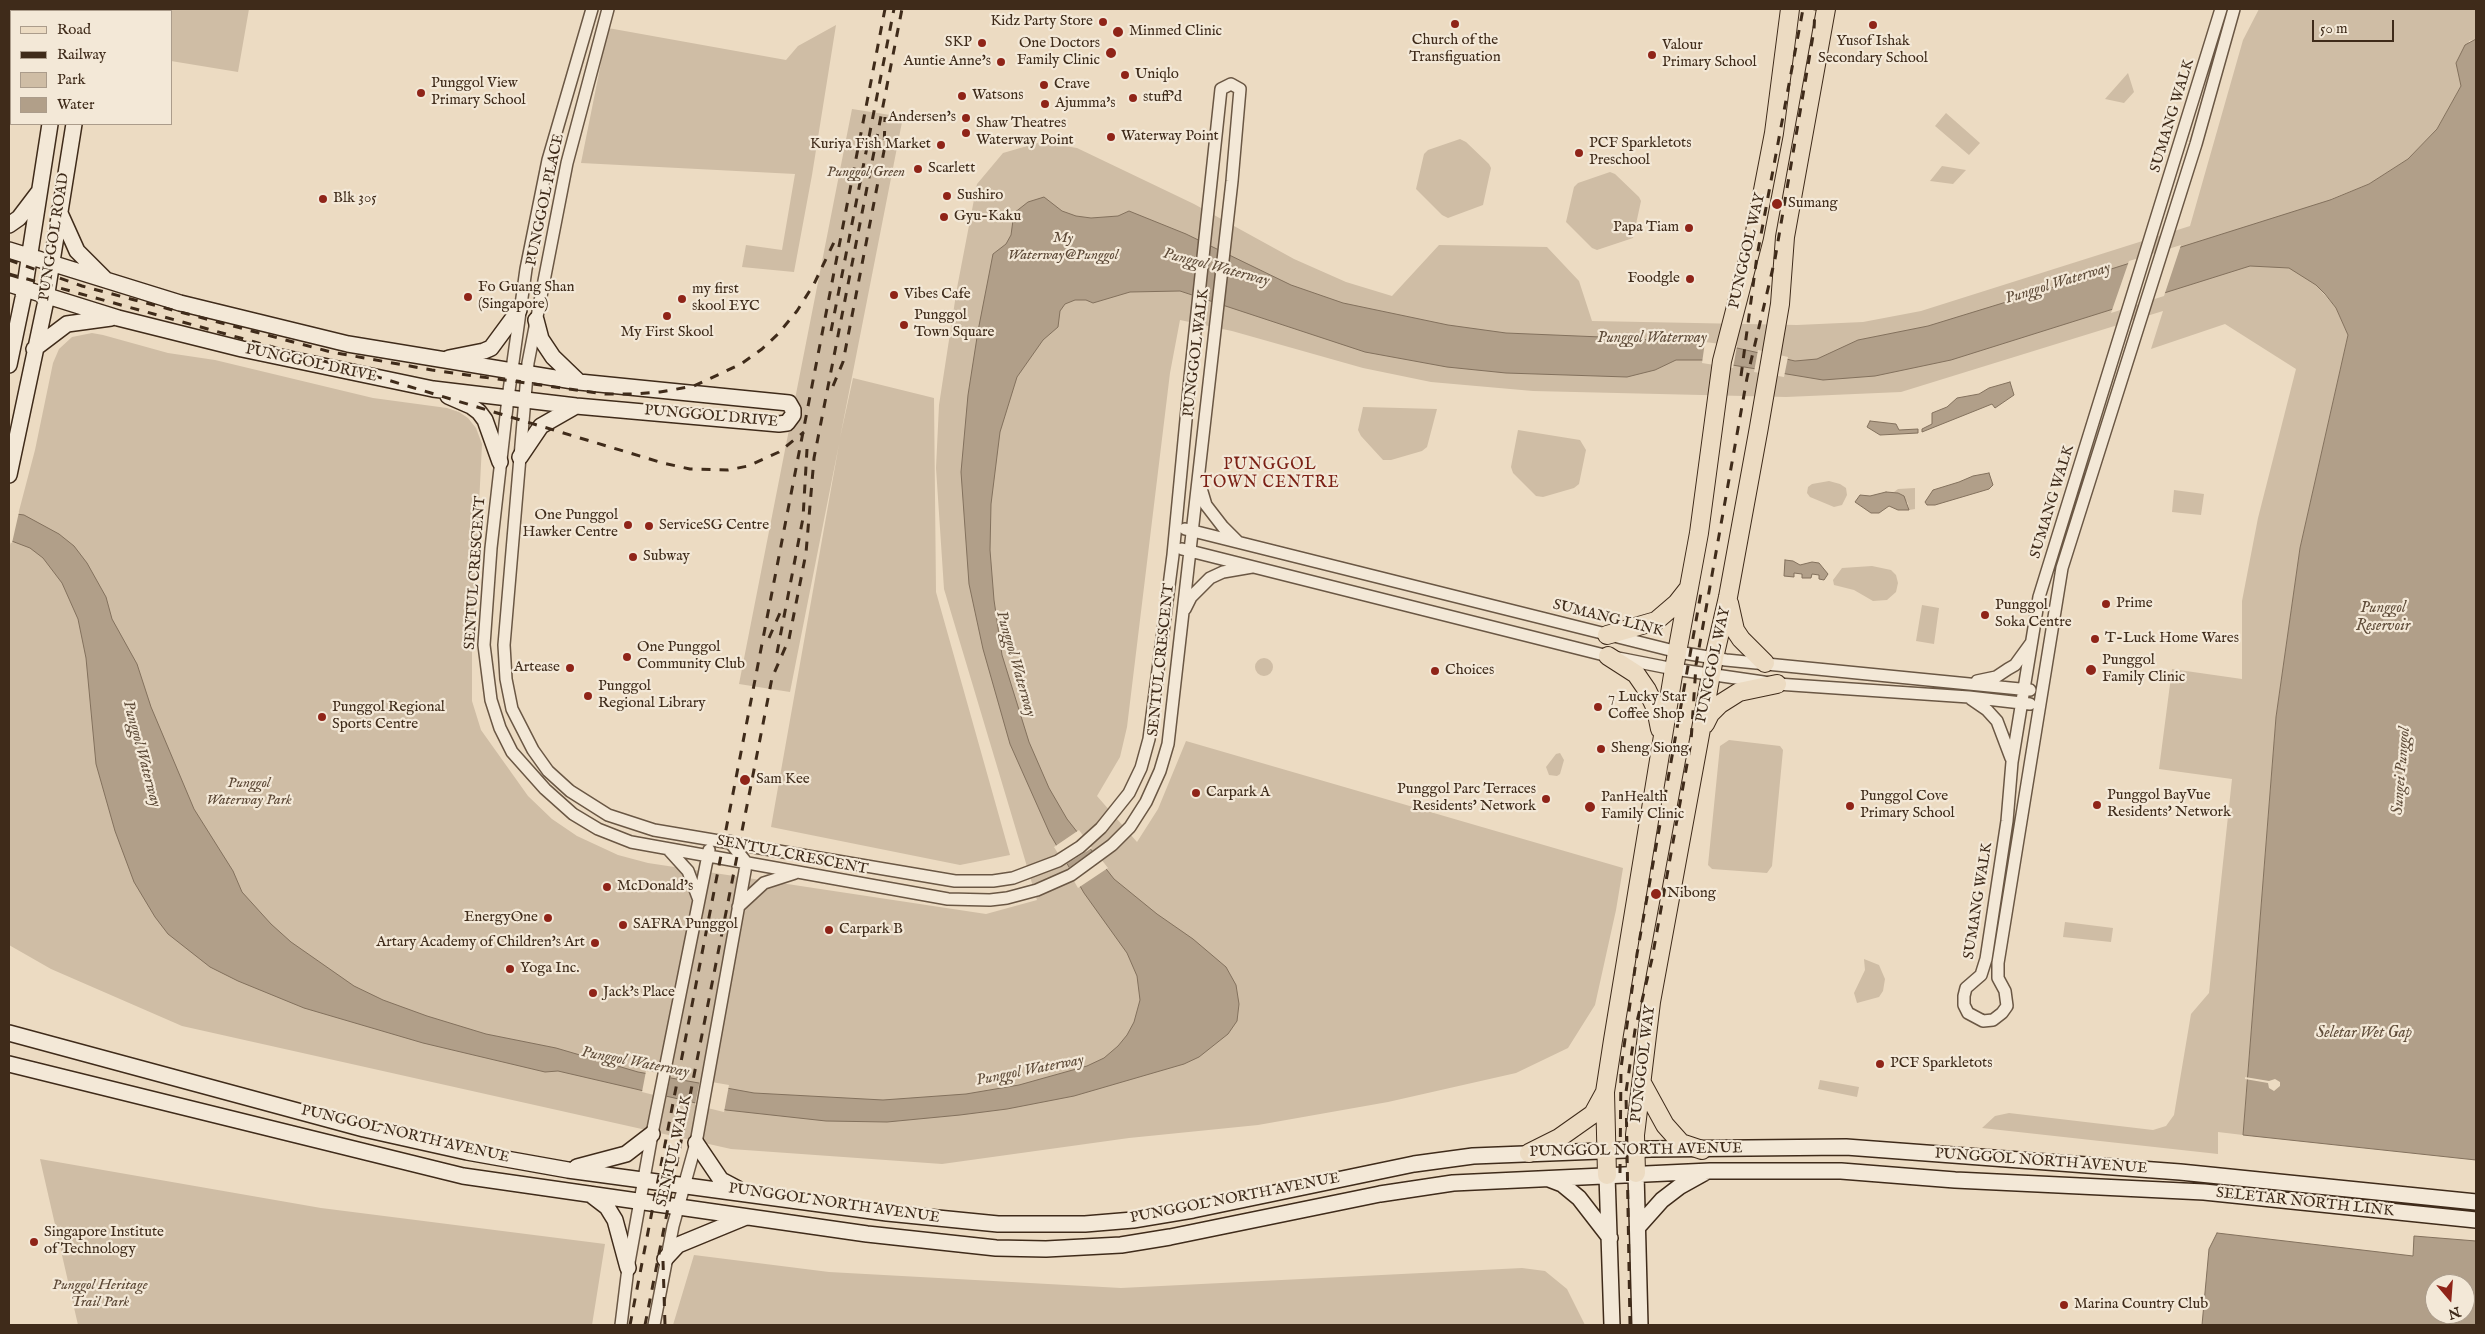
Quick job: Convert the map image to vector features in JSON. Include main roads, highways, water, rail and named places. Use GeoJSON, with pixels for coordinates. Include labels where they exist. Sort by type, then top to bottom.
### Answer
{"type":"FeatureCollection","features":[{"type":"Feature","properties":{"kind":"main road","name":"PUNGGOL WAY"},"geometry":{"type":"LineString","coordinates":[[1612,1325],[1605,1092],[1662,740],[1690,586],[1722,361],[1754,237],[1774,134],[1790,9]]}},
{"type":"Feature","properties":{"kind":"main road","name":"PUNGGOL WAY"},"geometry":{"type":"LineString","coordinates":[[1640,1325],[1635,1135],[1651,1002],[1712,667],[1728,597],[1759,427],[1780,304],[1785,237],[1826,9]]}},
{"type":"Feature","properties":{"kind":"main road","name":"PUNGGOL ROAD"},"geometry":{"type":"LineString","coordinates":[[9,365],[25,290],[38,193],[50,125]]}},
{"type":"Feature","properties":{"kind":"main road","name":"PUNGGOL ROAD"},"geometry":{"type":"LineString","coordinates":[[9,475],[46,296],[74,125]]}},
{"type":"Feature","properties":{"kind":"main road"},"geometry":{"type":"LineString","coordinates":[[9,225],[19,218],[38,193]]}},
{"type":"Feature","properties":{"kind":"main road"},"geometry":{"type":"LineString","coordinates":[[59,211],[81,257],[111,283]]}},
{"type":"Feature","properties":{"kind":"main road","name":"PUNGGOL DRIVE"},"geometry":{"type":"LineString","coordinates":[[9,250],[51,265],[180,303],[348,344],[511,373],[579,382],[788,403],[794,410],[787,423],[779,424],[576,406],[433,389],[242,350],[118,318],[9,284]]}},
{"type":"Feature","properties":{"kind":"main road"},"geometry":{"type":"LineString","coordinates":[[440,359],[491,348],[519,310]]}},
{"type":"Feature","properties":{"kind":"main road"},"geometry":{"type":"LineString","coordinates":[[34,349],[66,324],[118,318]]}},
{"type":"Feature","properties":{"kind":"main road"},"geometry":{"type":"LineString","coordinates":[[536,320],[541,339],[554,357],[579,382]]}},
{"type":"Feature","properties":{"kind":"main road"},"geometry":{"type":"LineString","coordinates":[[9,326],[14,342]]}},
{"type":"Feature","properties":{"kind":"main road"},"geometry":{"type":"LineString","coordinates":[[433,389],[471,406],[479,412],[485,420],[500,462]]}},
{"type":"Feature","properties":{"kind":"main road"},"geometry":{"type":"LineString","coordinates":[[520,457],[541,426],[576,406]]}},
{"type":"Feature","properties":{"kind":"main road"},"geometry":{"type":"LineString","coordinates":[[1607,635],[1656,621],[1677,604],[1690,586]]}},
{"type":"Feature","properties":{"kind":"main road"},"geometry":{"type":"LineString","coordinates":[[1728,597],[1735,630],[1746,646],[1765,663]]}},
{"type":"Feature","properties":{"kind":"main road"},"geometry":{"type":"LineString","coordinates":[[1608,656],[1636,674],[1647,690],[1656,709],[1662,740]]}},
{"type":"Feature","properties":{"kind":"main road"},"geometry":{"type":"LineString","coordinates":[[1699,738],[1710,714],[1728,697],[1738,692],[1777,684]]}},
{"type":"Feature","properties":{"kind":"main road","name":"PUNGGOL NORTH AVENUE"},"geometry":{"type":"LineString","coordinates":[[9,1033],[364,1128],[467,1152],[568,1170],[644,1178],[887,1213],[998,1224],[1085,1224],[1132,1220],[1194,1210],[1414,1164],[1473,1156],[1529,1153],[1846,1148],[2180,1172]]}},
{"type":"Feature","properties":{"kind":"main road","name":"PUNGGOL NORTH AVENUE"},"geometry":{"type":"LineString","coordinates":[[9,1064],[463,1176],[867,1234],[996,1248],[1046,1249],[1120,1245],[1170,1237],[1380,1194],[1453,1183],[1636,1173],[1710,1170],[1841,1171],[1956,1180],[2134,1189]]}},
{"type":"Feature","properties":{"kind":"main road"},"geometry":{"type":"LineString","coordinates":[[1642,1084],[1665,1126],[1681,1143],[1702,1150]]}},
{"type":"Feature","properties":{"kind":"main road"},"geometry":{"type":"LineString","coordinates":[[1529,1153],[1559,1138],[1593,1114],[1605,1092]]}},
{"type":"Feature","properties":{"kind":"main road"},"geometry":{"type":"LineString","coordinates":[[568,1170],[626,1154],[652,1134]]}},
{"type":"Feature","properties":{"kind":"main road"},"geometry":{"type":"LineString","coordinates":[[696,1143],[721,1180],[743,1192]]}},
{"type":"Feature","properties":{"kind":"main road"},"geometry":{"type":"LineString","coordinates":[[1636,1228],[1662,1200],[1679,1187],[1710,1170]]}},
{"type":"Feature","properties":{"kind":"main road","name":"SELETAR NORTH LINK"},"geometry":{"type":"LineString","coordinates":[[2180,1172],[2476,1202]]}},
{"type":"Feature","properties":{"kind":"main road"},"geometry":{"type":"LineString","coordinates":[[1546,1178],[1562,1184],[1578,1198],[1610,1238]]}},
{"type":"Feature","properties":{"kind":"main road","name":"SELETAR NORTH LINK"},"geometry":{"type":"LineString","coordinates":[[2134,1189],[2204,1192],[2476,1220]]}},
{"type":"Feature","properties":{"kind":"main road"},"geometry":{"type":"LineString","coordinates":[[588,1193],[607,1207],[615,1220],[628,1268]]}},
{"type":"Feature","properties":{"kind":"main road"},"geometry":{"type":"LineString","coordinates":[[665,1259],[678,1245],[747,1217]]}},
{"type":"Feature","properties":{"kind":"water"},"geometry":{"type":"Polygon","coordinates":[[[2476,39],[2476,1160],[2243,1135],[2276,717],[2300,548],[2348,335],[2336,308],[2325,294],[2316,285],[2289,268],[2250,266],[1951,360],[1875,376],[1823,380],[1702,360],[1676,360],[1655,370],[1627,377],[1506,373],[1447,367],[1365,352],[1180,291],[1130,292],[1093,303],[1086,300],[1075,300],[1065,304],[1060,311],[1058,327],[1043,340],[1017,377],[1000,432],[991,504],[990,550],[994,600],[1002,655],[1029,742],[1049,788],[1067,819],[1114,879],[1157,914],[1193,939],[1226,967],[1236,985],[1239,1004],[1237,1021],[1228,1034],[1199,1057],[1184,1064],[1074,1096],[1007,1109],[960,1115],[887,1122],[826,1121],[726,1110],[558,1071],[545,1072],[423,1043],[304,1008],[238,981],[210,967],[168,934],[155,917],[134,882],[115,831],[96,764],[86,658],[78,619],[62,583],[43,558],[30,548],[9,540],[9,513],[24,515],[59,534],[74,546],[87,563],[106,597],[112,619],[137,664],[151,707],[194,809],[233,871],[242,892],[271,924],[291,942],[354,986],[383,1000],[427,1016],[486,1034],[556,1048],[638,1072],[754,1093],[883,1100],[966,1094],[1019,1085],[1087,1066],[1104,1058],[1127,1035],[1134,1022],[1140,1000],[1137,976],[1127,953],[1084,893],[1050,834],[1010,744],[983,649],[969,584],[961,472],[968,395],[993,254],[1006,244],[1011,235],[1014,213],[1028,202],[1044,197],[1062,211],[1076,216],[1091,218],[1118,216],[1129,211],[1186,234],[1291,285],[1343,303],[1448,325],[1506,333],[1625,338],[1728,346],[1795,361],[1817,359],[1858,340],[1928,326],[2330,200],[2369,184],[2408,159],[2437,129],[2461,86],[2456,63],[2465,45],[2476,39]]]}},
{"type":"Feature","properties":{"kind":"water"},"geometry":{"type":"Polygon","coordinates":[[[2010,382],[2014,395],[1995,408],[1992,404],[1922,432],[1922,429],[1932,424],[1932,413],[1947,407],[1957,398],[1979,394],[1989,388],[2010,382]]]}},
{"type":"Feature","properties":{"kind":"water"},"geometry":{"type":"Polygon","coordinates":[[[1870,421],[1896,424],[1899,430],[1918,429],[1918,433],[1880,435],[1867,427],[1870,421]]]}},
{"type":"Feature","properties":{"kind":"water"},"geometry":{"type":"Polygon","coordinates":[[[1989,473],[1993,485],[1989,489],[1935,505],[1927,505],[1925,502],[1933,490],[1973,476],[1989,473]]]}},
{"type":"Feature","properties":{"kind":"water"},"geometry":{"type":"Polygon","coordinates":[[[1886,492],[1898,493],[1904,496],[1909,510],[1898,510],[1889,506],[1879,513],[1871,513],[1855,502],[1860,495],[1870,496],[1886,492]]]}},
{"type":"Feature","properties":{"kind":"water"},"geometry":{"type":"Polygon","coordinates":[[[1785,560],[1793,561],[1800,565],[1812,562],[1819,563],[1828,574],[1824,580],[1819,579],[1819,575],[1812,574],[1811,578],[1802,578],[1802,574],[1794,573],[1794,577],[1784,576],[1785,560]]]}},
{"type":"Feature","properties":{"kind":"water"},"geometry":{"type":"Polygon","coordinates":[[[2217,1233],[2413,1256],[2414,1236],[2476,1241],[2476,1325],[2202,1325],[2209,1249],[2217,1233]]]}},
{"type":"Feature","properties":{"kind":"railway"},"geometry":{"type":"LineString","coordinates":[[630,1325],[885,9]]}},
{"type":"Feature","properties":{"kind":"railway"},"geometry":{"type":"LineString","coordinates":[[831,331],[894,9]]}},
{"type":"Feature","properties":{"kind":"railway"},"geometry":{"type":"LineString","coordinates":[[645,1325],[772,678],[789,639],[806,553],[814,458],[902,9]]}},
{"type":"Feature","properties":{"kind":"railway"},"geometry":{"type":"LineString","coordinates":[[1741,376],[1757,256],[1803,9]]}},
{"type":"Feature","properties":{"kind":"railway"},"geometry":{"type":"LineString","coordinates":[[1630,1325],[1626,1092],[1635,1030],[1652,959],[1691,742],[1696,665],[1747,378],[1775,259],[1814,30],[1815,9]]}},
{"type":"Feature","properties":{"kind":"railway"},"geometry":{"type":"LineString","coordinates":[[833,386],[843,362],[884,151],[885,117]]}},
{"type":"Feature","properties":{"kind":"railway"},"geometry":{"type":"LineString","coordinates":[[9,260],[82,286],[331,352],[432,370],[605,394],[636,394],[694,386],[741,364],[762,349],[778,334],[797,311],[814,284],[836,238]]}},
{"type":"Feature","properties":{"kind":"railway"},"geometry":{"type":"LineString","coordinates":[[9,274],[338,365],[663,463],[690,469],[728,470],[748,466],[779,452],[804,432]]}},
{"type":"Feature","properties":{"kind":"railway"},"geometry":{"type":"LineString","coordinates":[[777,653],[803,518],[807,449]]}},
{"type":"Feature","properties":{"kind":"railway"},"geometry":{"type":"LineString","coordinates":[[1620,1173],[1621,1068],[1637,954],[1702,587]]}},
{"type":"Feature","properties":{"kind":"railway"},"geometry":{"type":"LineString","coordinates":[[769,638],[783,606]]}},
{"type":"Feature","properties":{"kind":"railway"},"geometry":{"type":"LineString","coordinates":[[663,1261],[665,1325]]}},
{"type":"Feature","properties":{"kind":"place","name":"Kidz Party Store"},"geometry":{"type":"Point","coordinates":[1103,22]}},
{"type":"Feature","properties":{"kind":"place","name":"Church of the Transfiguation"},"geometry":{"type":"Point","coordinates":[1455,24]}},
{"type":"Feature","properties":{"kind":"place","name":"Yusof Ishak Secondary School"},"geometry":{"type":"Point","coordinates":[1873,25]}},
{"type":"Feature","properties":{"kind":"place","name":"Minmed Clinic"},"geometry":{"type":"Point","coordinates":[1118,32]}},
{"type":"Feature","properties":{"kind":"place","name":"SKP"},"geometry":{"type":"Point","coordinates":[982,43]}},
{"type":"Feature","properties":{"kind":"place","name":"One Doctors Family Clinic"},"geometry":{"type":"Point","coordinates":[1111,53]}},
{"type":"Feature","properties":{"kind":"place","name":"Valour Primary School"},"geometry":{"type":"Point","coordinates":[1652,55]}},
{"type":"Feature","properties":{"kind":"place","name":"Auntie Anne's"},"geometry":{"type":"Point","coordinates":[1001,62]}},
{"type":"Feature","properties":{"kind":"place","name":"Uniqlo"},"geometry":{"type":"Point","coordinates":[1125,75]}},
{"type":"Feature","properties":{"kind":"place","name":"Crave"},"geometry":{"type":"Point","coordinates":[1044,85]}},
{"type":"Feature","properties":{"kind":"place","name":"Punggol View Primary School"},"geometry":{"type":"Point","coordinates":[421,93]}},
{"type":"Feature","properties":{"kind":"place","name":"Watsons"},"geometry":{"type":"Point","coordinates":[962,96]}},
{"type":"Feature","properties":{"kind":"place","name":"stuff'd"},"geometry":{"type":"Point","coordinates":[1133,98]}},
{"type":"Feature","properties":{"kind":"place","name":"Ajumma's"},"geometry":{"type":"Point","coordinates":[1045,104]}},
{"type":"Feature","properties":{"kind":"place","name":"Andersen's"},"geometry":{"type":"Point","coordinates":[966,118]}},
{"type":"Feature","properties":{"kind":"place","name":"Shaw Theatres Waterway Point"},"geometry":{"type":"Point","coordinates":[966,133]}},
{"type":"Feature","properties":{"kind":"place","name":"Waterway Point"},"geometry":{"type":"Point","coordinates":[1111,137]}},
{"type":"Feature","properties":{"kind":"place","name":"Kuriya Fish Market"},"geometry":{"type":"Point","coordinates":[941,145]}},
{"type":"Feature","properties":{"kind":"place","name":"PCF Sparkletots Preschool"},"geometry":{"type":"Point","coordinates":[1579,153]}},
{"type":"Feature","properties":{"kind":"place","name":"Scarlett"},"geometry":{"type":"Point","coordinates":[918,169]}},
{"type":"Feature","properties":{"kind":"place","name":"Sushiro"},"geometry":{"type":"Point","coordinates":[947,196]}},
{"type":"Feature","properties":{"kind":"place","name":"Blk 305"},"geometry":{"type":"Point","coordinates":[323,199]}},
{"type":"Feature","properties":{"kind":"place","name":"Sumang"},"geometry":{"type":"Point","coordinates":[1777,204]}},
{"type":"Feature","properties":{"kind":"place","name":"Gyu-Kaku"},"geometry":{"type":"Point","coordinates":[944,217]}},
{"type":"Feature","properties":{"kind":"place","name":"Papa Tiam"},"geometry":{"type":"Point","coordinates":[1689,228]}},
{"type":"Feature","properties":{"kind":"place","name":"Foodgle"},"geometry":{"type":"Point","coordinates":[1690,279]}},
{"type":"Feature","properties":{"kind":"place","name":"Vibes Cafe"},"geometry":{"type":"Point","coordinates":[894,295]}},
{"type":"Feature","properties":{"kind":"place","name":"Fo Guang Shan (Singapore)"},"geometry":{"type":"Point","coordinates":[468,297]}},
{"type":"Feature","properties":{"kind":"place","name":"my first skool EYC"},"geometry":{"type":"Point","coordinates":[682,299]}},
{"type":"Feature","properties":{"kind":"place","name":"My First Skool"},"geometry":{"type":"Point","coordinates":[667,316]}},
{"type":"Feature","properties":{"kind":"place","name":"Punggol Town Square"},"geometry":{"type":"Point","coordinates":[904,325]}},
{"type":"Feature","properties":{"kind":"place","name":"One Punggol Hawker Centre"},"geometry":{"type":"Point","coordinates":[628,525]}},
{"type":"Feature","properties":{"kind":"place","name":"ServiceSG Centre"},"geometry":{"type":"Point","coordinates":[649,526]}},
{"type":"Feature","properties":{"kind":"place","name":"Subway"},"geometry":{"type":"Point","coordinates":[633,557]}},
{"type":"Feature","properties":{"kind":"place","name":"Prime"},"geometry":{"type":"Point","coordinates":[2106,604]}},
{"type":"Feature","properties":{"kind":"place","name":"Punggol Soka Centre"},"geometry":{"type":"Point","coordinates":[1985,615]}},
{"type":"Feature","properties":{"kind":"place","name":"T-Luck Home Wares"},"geometry":{"type":"Point","coordinates":[2095,639]}},
{"type":"Feature","properties":{"kind":"place","name":"One Punggol Community Club"},"geometry":{"type":"Point","coordinates":[627,657]}},
{"type":"Feature","properties":{"kind":"place","name":"Artease"},"geometry":{"type":"Point","coordinates":[570,668]}},
{"type":"Feature","properties":{"kind":"place","name":"Punggol Family Clinic"},"geometry":{"type":"Point","coordinates":[2091,670]}},
{"type":"Feature","properties":{"kind":"place","name":"Choices"},"geometry":{"type":"Point","coordinates":[1435,671]}},
{"type":"Feature","properties":{"kind":"place","name":"Punggol Regional Library"},"geometry":{"type":"Point","coordinates":[588,696]}},
{"type":"Feature","properties":{"kind":"place","name":"7 Lucky Star Coffee Shop"},"geometry":{"type":"Point","coordinates":[1598,707]}},
{"type":"Feature","properties":{"kind":"place","name":"Punggol Regional Sports Centre"},"geometry":{"type":"Point","coordinates":[322,717]}},
{"type":"Feature","properties":{"kind":"place","name":"Sheng Siong"},"geometry":{"type":"Point","coordinates":[1601,749]}},
{"type":"Feature","properties":{"kind":"place","name":"Sam Kee"},"geometry":{"type":"Point","coordinates":[745,780]}},
{"type":"Feature","properties":{"kind":"place","name":"Carpark A"},"geometry":{"type":"Point","coordinates":[1196,793]}},
{"type":"Feature","properties":{"kind":"place","name":"Punggol Parc Terraces Residents' Network"},"geometry":{"type":"Point","coordinates":[1546,799]}},
{"type":"Feature","properties":{"kind":"place","name":"Punggol BayVue Residents' Network"},"geometry":{"type":"Point","coordinates":[2097,805]}},
{"type":"Feature","properties":{"kind":"place","name":"Punggol Cove Primary School"},"geometry":{"type":"Point","coordinates":[1850,806]}},
{"type":"Feature","properties":{"kind":"place","name":"PanHealth Family Clinic"},"geometry":{"type":"Point","coordinates":[1590,807]}},
{"type":"Feature","properties":{"kind":"place","name":"McDonald's"},"geometry":{"type":"Point","coordinates":[607,887]}},
{"type":"Feature","properties":{"kind":"place","name":"Nibong"},"geometry":{"type":"Point","coordinates":[1656,894]}},
{"type":"Feature","properties":{"kind":"place","name":"EnergyOne"},"geometry":{"type":"Point","coordinates":[548,918]}},
{"type":"Feature","properties":{"kind":"place","name":"SAFRA Punggol"},"geometry":{"type":"Point","coordinates":[623,925]}},
{"type":"Feature","properties":{"kind":"place","name":"Carpark B"},"geometry":{"type":"Point","coordinates":[829,930]}},
{"type":"Feature","properties":{"kind":"place","name":"Artary Academy of Children's Art"},"geometry":{"type":"Point","coordinates":[595,943]}},
{"type":"Feature","properties":{"kind":"place","name":"Yoga Inc."},"geometry":{"type":"Point","coordinates":[510,969]}},
{"type":"Feature","properties":{"kind":"place","name":"Jack's Place"},"geometry":{"type":"Point","coordinates":[593,993]}},
{"type":"Feature","properties":{"kind":"place","name":"PCF Sparkletots"},"geometry":{"type":"Point","coordinates":[1880,1064]}},
{"type":"Feature","properties":{"kind":"place","name":"Singapore Institute of Technology"},"geometry":{"type":"Point","coordinates":[34,1242]}},
{"type":"Feature","properties":{"kind":"place","name":"Marina Country Club"},"geometry":{"type":"Point","coordinates":[2064,1305]}},
{"type":"Feature","properties":{"kind":"district","name":"PUNGGOL TOWN CENTRE"},"geometry":{"type":"Point","coordinates":[1270,475]}},
{"type":"Feature","properties":{"kind":"park label","name":"Punggol Green"},"geometry":{"type":"Point","coordinates":[866,173]}},
{"type":"Feature","properties":{"kind":"park label","name":"My Waterway@Punggol"},"geometry":{"type":"Point","coordinates":[1063,248]}},
{"type":"Feature","properties":{"kind":"park label","name":"Punggol Waterway Park"},"geometry":{"type":"Point","coordinates":[249,792]}},
{"type":"Feature","properties":{"kind":"park label","name":"Punggol Heritage Trail Park"},"geometry":{"type":"Point","coordinates":[100,1294]}},
{"type":"Feature","properties":{"kind":"water label","name":"Punggol Waterway"},"geometry":{"type":"Point","coordinates":[1216,268]}},
{"type":"Feature","properties":{"kind":"water label","name":"Punggol Waterway"},"geometry":{"type":"Point","coordinates":[2058,284]}},
{"type":"Feature","properties":{"kind":"water label","name":"Punggol Waterway"},"geometry":{"type":"Point","coordinates":[1652,339]}},
{"type":"Feature","properties":{"kind":"water label","name":"Punggol Reservoir"},"geometry":{"type":"Point","coordinates":[2383,618]}},
{"type":"Feature","properties":{"kind":"water label","name":"Punggol Waterway"},"geometry":{"type":"Point","coordinates":[1015,664]}},
{"type":"Feature","properties":{"kind":"water label","name":"Punggol Waterway"},"geometry":{"type":"Point","coordinates":[141,754]}},
{"type":"Feature","properties":{"kind":"water label","name":"Sungei Punggol"},"geometry":{"type":"Point","coordinates":[2402,771]}},
{"type":"Feature","properties":{"kind":"water label","name":"Seletar Wet Gap"},"geometry":{"type":"Point","coordinates":[2364,1034]}},
{"type":"Feature","properties":{"kind":"water label","name":"Punggol Waterway"},"geometry":{"type":"Point","coordinates":[635,1063]}},
{"type":"Feature","properties":{"kind":"water label","name":"Punggol Waterway"},"geometry":{"type":"Point","coordinates":[1030,1071]}}]}
